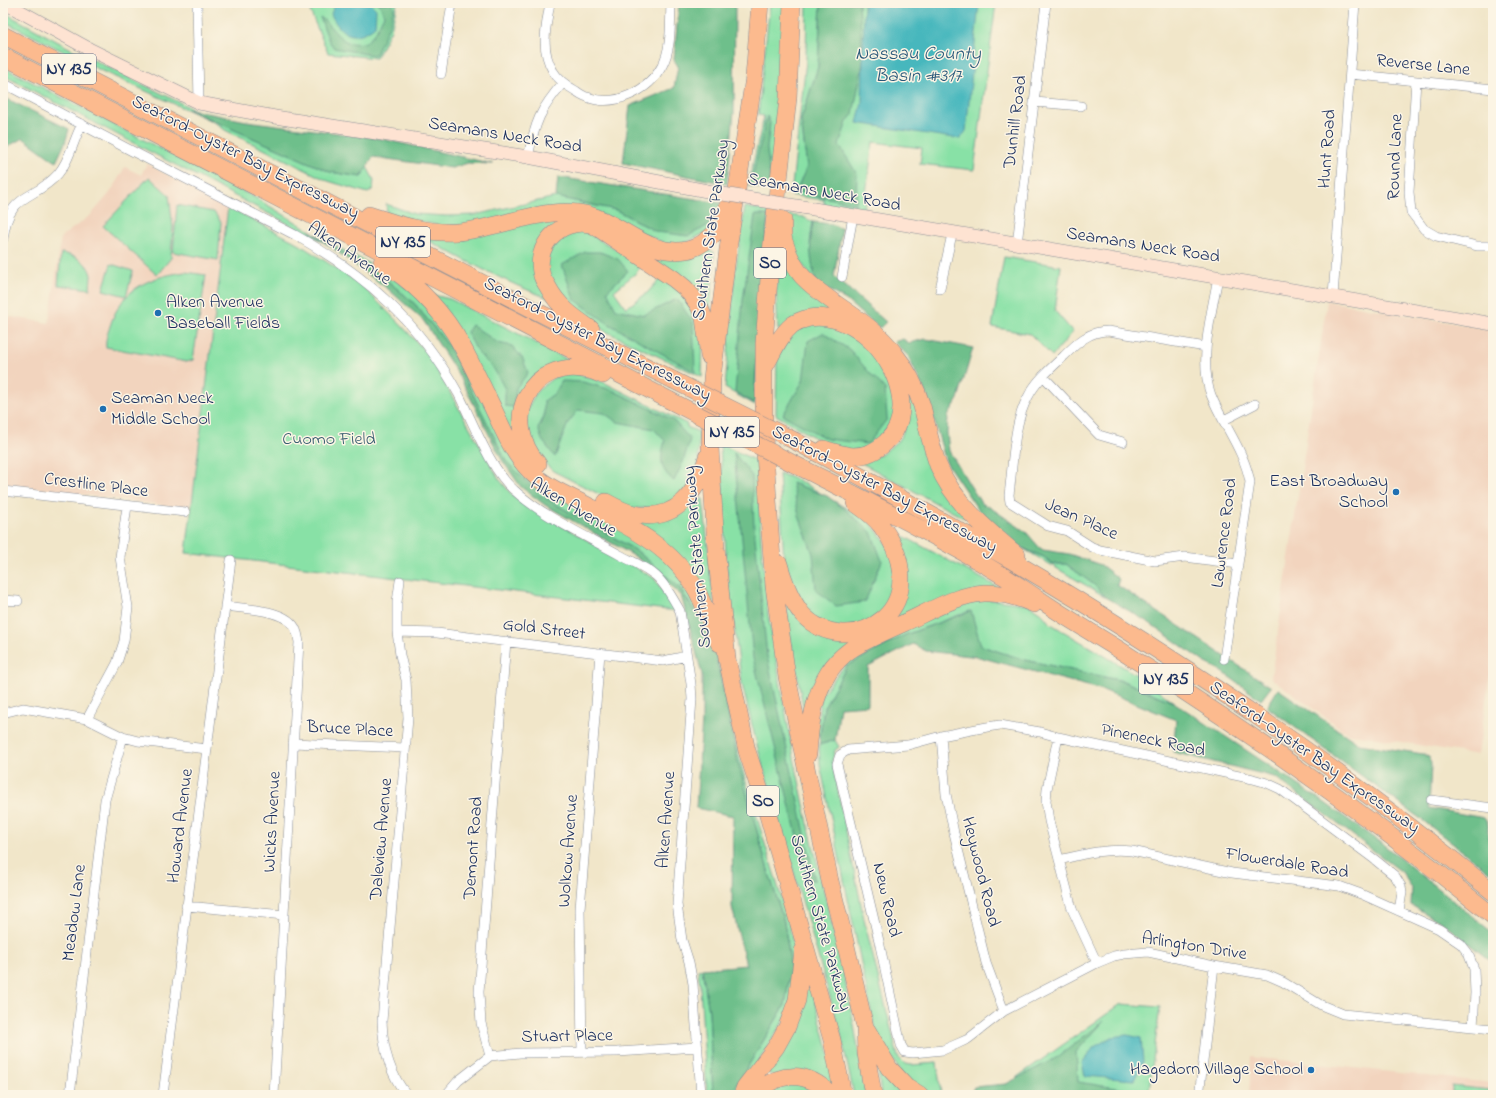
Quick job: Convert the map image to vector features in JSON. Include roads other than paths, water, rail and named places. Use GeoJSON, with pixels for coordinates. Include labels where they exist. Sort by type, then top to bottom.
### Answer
{"type":"FeatureCollection","features":[{"type":"Feature","properties":{"kind":"highway","name":"Southern State Parkway"},"geometry":{"type":"LineString","coordinates":[[760,3],[754,77],[728,249],[712,378],[710,447],[716,548],[727,659],[747,751],[767,812],[832,1040],[843,1095]]}},
{"type":"Feature","properties":{"kind":"highway","name":"Southern State Parkway"},"geometry":{"type":"LineString","coordinates":[[792,3],[788,98],[767,302],[763,370],[764,437],[774,586],[787,677],[806,772],[835,904],[865,1027],[866,1053],[873,1095]]}},
{"type":"Feature","properties":{"kind":"highway","name":"Seaford-Oyster Bay Expressway"},"geometry":{"type":"LineString","coordinates":[[3,35],[532,309],[795,441],[959,530],[1061,590],[1183,667],[1291,741],[1417,832],[1493,892]]}},
{"type":"Feature","properties":{"kind":"highway","name":"Seaford-Oyster Bay Expressway"},"geometry":{"type":"LineString","coordinates":[[3,56],[885,510],[968,556],[1173,683],[1287,760],[1406,847],[1493,916]]}},
{"type":"Feature","properties":{"kind":"highway"},"geometry":{"type":"LineString","coordinates":[[782,156],[784,240],[792,261],[801,275],[815,289],[858,318],[878,334],[894,352],[906,370],[914,386],[922,406],[934,453],[948,484],[966,507],[994,536],[1061,590]]}},
{"type":"Feature","properties":{"kind":"highway"},"geometry":{"type":"LineString","coordinates":[[319,198],[413,228],[435,231],[457,232],[471,230],[551,213],[568,212],[589,215],[610,224],[646,244],[665,251],[677,252],[689,250],[699,246],[718,230],[739,177]]}},
{"type":"Feature","properties":{"kind":"highway"},"geometry":{"type":"LineString","coordinates":[[310,215],[394,270],[424,296],[440,314],[467,354],[512,446],[530,472],[553,487],[636,530],[660,547],[682,569],[696,589],[707,610],[715,634],[727,659]]}},
{"type":"Feature","properties":{"kind":"highway"},"geometry":{"type":"LineString","coordinates":[[673,380],[576,319],[561,306],[550,291],[542,276],[540,262],[542,253],[551,236],[560,229],[574,223],[591,224],[626,246],[686,288],[699,306],[704,318],[712,378]]}},
{"type":"Feature","properties":{"kind":"highway"},"geometry":{"type":"LineString","coordinates":[[763,370],[778,341],[792,325],[807,318],[823,317],[844,322],[866,337],[874,344],[889,364],[896,380],[901,402],[899,424],[891,438],[880,448],[866,454],[854,456],[841,454],[795,441]]}},
{"type":"Feature","properties":{"kind":"highway"},"geometry":{"type":"LineString","coordinates":[[669,400],[589,370],[574,368],[559,370],[544,376],[532,386],[524,402],[521,416],[522,436],[526,446],[537,463],[550,474],[620,510],[645,516],[670,511],[689,496],[703,473],[710,447]]}},
{"type":"Feature","properties":{"kind":"highway"},"geometry":{"type":"LineString","coordinates":[[770,531],[786,587],[798,607],[811,622],[830,631],[854,633],[869,628],[886,616],[897,600],[901,587],[900,566],[894,548],[882,526],[874,518],[817,475]]}},
{"type":"Feature","properties":{"kind":"highway"},"geometry":{"type":"LineString","coordinates":[[806,772],[812,715],[821,686],[835,664],[856,647],[954,600],[974,595],[992,593],[1012,596],[1066,616]]}},
{"type":"Feature","properties":{"kind":"highway"},"geometry":{"type":"LineString","coordinates":[[742,1095],[745,1087],[776,1047],[787,1027],[797,1000],[804,943]]}},
{"type":"Feature","properties":{"kind":"highway"},"geometry":{"type":"LineString","coordinates":[[865,1027],[889,1068],[906,1086],[920,1095]]}},
{"type":"Feature","properties":{"kind":"highway"},"geometry":{"type":"LineString","coordinates":[[754,1095],[765,1085],[778,1078],[793,1076],[816,1082],[831,1095]]}},
{"type":"Feature","properties":{"kind":"main road","name":"Seamans Neck Road"},"geometry":{"type":"LineString","coordinates":[[5,3],[89,49],[199,103],[283,119],[528,157],[723,194],[952,234],[1333,296],[1493,324]]}},
{"type":"Feature","properties":{"kind":"street"},"geometry":{"type":"LineString","coordinates":[[197,3],[199,103]]}},
{"type":"Feature","properties":{"kind":"street"},"geometry":{"type":"LineString","coordinates":[[441,74],[452,3]]}},
{"type":"Feature","properties":{"kind":"street"},"geometry":{"type":"LineString","coordinates":[[550,3],[545,35],[545,49],[553,72],[563,83],[587,97],[602,100],[625,97],[643,87],[654,78],[662,66],[667,52],[671,3]]}},
{"type":"Feature","properties":{"kind":"street","name":"Dunhill Road"},"geometry":{"type":"LineString","coordinates":[[1017,244],[1046,3]]}},
{"type":"Feature","properties":{"kind":"street","name":"Hunt Road"},"geometry":{"type":"LineString","coordinates":[[1333,296],[1355,3]]}},
{"type":"Feature","properties":{"kind":"street","name":"Reverse Lane"},"geometry":{"type":"LineString","coordinates":[[1350,74],[1493,89]]}},
{"type":"Feature","properties":{"kind":"street","name":"Round Lane"},"geometry":{"type":"LineString","coordinates":[[1416,81],[1409,192],[1411,212],[1424,229],[1436,236],[1477,246],[1493,246]]}},
{"type":"Feature","properties":{"kind":"street","name":"Alken Avenue"},"geometry":{"type":"LineString","coordinates":[[3,83],[295,235],[362,278],[406,318],[432,352],[458,394],[496,468],[513,490],[534,506],[656,576],[680,611],[691,684],[692,699],[677,904],[682,940],[689,962],[693,984],[701,1095]]}},
{"type":"Feature","properties":{"kind":"street"},"geometry":{"type":"LineString","coordinates":[[528,157],[534,129],[541,112],[549,99],[563,83]]}},
{"type":"Feature","properties":{"kind":"street"},"geometry":{"type":"LineString","coordinates":[[1035,102],[1081,106]]}},
{"type":"Feature","properties":{"kind":"street"},"geometry":{"type":"LineString","coordinates":[[3,239],[7,219],[14,207],[21,200],[48,183],[58,174],[68,160],[74,139],[82,124]]}},
{"type":"Feature","properties":{"kind":"street"},"geometry":{"type":"LineString","coordinates":[[842,277],[853,216]]}},
{"type":"Feature","properties":{"kind":"street"},"geometry":{"type":"LineString","coordinates":[[940,289],[952,234]]}},
{"type":"Feature","properties":{"kind":"street","name":"Lawrence Road"},"geometry":{"type":"LineString","coordinates":[[1218,277],[1206,347],[1205,364],[1207,382],[1211,396],[1248,468],[1250,482],[1224,659]]}},
{"type":"Feature","properties":{"kind":"street"},"geometry":{"type":"LineString","coordinates":[[1123,442],[1099,435],[1042,376],[1076,344],[1086,337],[1100,331],[1129,334],[1206,347]]}},
{"type":"Feature","properties":{"kind":"street","name":"Jean Place"},"geometry":{"type":"LineString","coordinates":[[1042,376],[1028,397],[1018,422],[1009,495],[1010,502],[1048,526],[1067,531],[1092,547],[1100,550],[1155,561],[1185,557],[1238,564]]}},
{"type":"Feature","properties":{"kind":"street"},"geometry":{"type":"LineString","coordinates":[[1224,420],[1255,404]]}},
{"type":"Feature","properties":{"kind":"street","name":"Crestline Place"},"geometry":{"type":"LineString","coordinates":[[3,491],[185,512]]}},
{"type":"Feature","properties":{"kind":"street"},"geometry":{"type":"LineString","coordinates":[[87,719],[117,663],[124,641],[128,607],[120,557],[127,506]]}},
{"type":"Feature","properties":{"kind":"street","name":"Howard Avenue"},"geometry":{"type":"LineString","coordinates":[[163,1095],[231,560]]}},
{"type":"Feature","properties":{"kind":"street","name":"Daleview Avenue"},"geometry":{"type":"LineString","coordinates":[[400,581],[397,602],[396,632],[406,680],[408,718],[382,1022],[384,1043],[389,1063],[397,1081],[407,1095]]}},
{"type":"Feature","properties":{"kind":"street"},"geometry":{"type":"LineString","coordinates":[[3,600],[18,601]]}},
{"type":"Feature","properties":{"kind":"street","name":"Wicks Avenue"},"geometry":{"type":"LineString","coordinates":[[225,606],[276,613],[288,620],[296,630],[299,642],[274,1095]]}},
{"type":"Feature","properties":{"kind":"street","name":"Gold Street"},"geometry":{"type":"LineString","coordinates":[[396,632],[437,632],[663,661],[687,656]]}},
{"type":"Feature","properties":{"kind":"street","name":"Demont Road"},"geometry":{"type":"LineString","coordinates":[[490,1056],[482,1023],[479,992],[506,642]]}},
{"type":"Feature","properties":{"kind":"street","name":"Wolkow Avenue"},"geometry":{"type":"LineString","coordinates":[[582,1052],[580,909],[600,654]]}},
{"type":"Feature","properties":{"kind":"street"},"geometry":{"type":"LineString","coordinates":[[3,713],[23,708],[87,719],[138,741],[207,749]]}},
{"type":"Feature","properties":{"kind":"street","name":"Pineneck Road"},"geometry":{"type":"LineString","coordinates":[[840,755],[848,750],[908,745],[940,736],[1000,725],[1040,732],[1253,779],[1280,789],[1395,876],[1401,886],[1402,892],[1399,911]]}},
{"type":"Feature","properties":{"kind":"street","name":"Meadow Lane"},"geometry":{"type":"LineString","coordinates":[[70,1095],[104,800],[124,736]]}},
{"type":"Feature","properties":{"kind":"street","name":"Heywood Road"},"geometry":{"type":"LineString","coordinates":[[940,736],[946,794],[954,833],[986,963],[1004,1011]]}},
{"type":"Feature","properties":{"kind":"street"},"geometry":{"type":"LineString","coordinates":[[1058,737],[1047,789],[1046,801],[1049,821],[1072,909],[1097,963]]}},
{"type":"Feature","properties":{"kind":"street","name":"Bruce Place"},"geometry":{"type":"LineString","coordinates":[[293,743],[406,748]]}},
{"type":"Feature","properties":{"kind":"street","name":"New Road"},"geometry":{"type":"LineString","coordinates":[[840,755],[837,764],[879,941],[901,1045],[905,1052]]}},
{"type":"Feature","properties":{"kind":"street"},"geometry":{"type":"LineString","coordinates":[[1431,800],[1493,808]]}},
{"type":"Feature","properties":{"kind":"street","name":"Flowerdale Road"},"geometry":{"type":"LineString","coordinates":[[1059,860],[1102,850],[1117,849],[1232,873],[1339,886],[1361,894],[1449,935],[1461,944],[1468,953],[1474,969],[1475,993],[1473,1027]]}},
{"type":"Feature","properties":{"kind":"street"},"geometry":{"type":"LineString","coordinates":[[186,906],[284,915]]}},
{"type":"Feature","properties":{"kind":"street","name":"Arlington Drive"},"geometry":{"type":"LineString","coordinates":[[905,1052],[913,1053],[943,1050],[968,1039],[1004,1011],[1097,963],[1114,956],[1148,952],[1214,966],[1267,974],[1321,1005],[1343,1014],[1493,1029]]}},
{"type":"Feature","properties":{"kind":"street"},"geometry":{"type":"LineString","coordinates":[[1200,1088],[1214,966]]}},
{"type":"Feature","properties":{"kind":"street","name":"Stuart Place"},"geometry":{"type":"LineString","coordinates":[[490,1056],[520,1053],[617,1052],[698,1047]]}},
{"type":"Feature","properties":{"kind":"street"},"geometry":{"type":"LineString","coordinates":[[448,1093],[462,1078],[490,1056]]}},
{"type":"Feature","properties":{"kind":"water"},"geometry":{"type":"Polygon","coordinates":[[[335,3],[370,3],[376,9],[375,26],[361,34],[355,35],[344,32],[331,14],[335,3]]]}},
{"type":"Feature","properties":{"kind":"water","name":"Nassau County Basin #317"},"geometry":{"type":"Polygon","coordinates":[[[864,3],[979,3],[966,131],[960,139],[857,123],[862,103],[864,3]]]}},
{"type":"Feature","properties":{"kind":"water"},"geometry":{"type":"Polygon","coordinates":[[[1127,1035],[1141,1038],[1143,1062],[1134,1080],[1085,1076],[1082,1063],[1094,1047],[1112,1037],[1127,1035]]]}},
{"type":"Feature","properties":{"kind":"place","name":"Alken Avenue Baseball Fields"},"geometry":{"type":"Point","coordinates":[158,313]}},
{"type":"Feature","properties":{"kind":"place","name":"Seaman Neck Middle School"},"geometry":{"type":"Point","coordinates":[103,409]}},
{"type":"Feature","properties":{"kind":"place","name":"East Broadway School"},"geometry":{"type":"Point","coordinates":[1396,492]}},
{"type":"Feature","properties":{"kind":"place","name":"Hagedorn Village School"},"geometry":{"type":"Point","coordinates":[1311,1070]}},
{"type":"Feature","properties":{"kind":"park label","name":"Cuomo Field"},"geometry":{"type":"Point","coordinates":[329,440]}}]}
